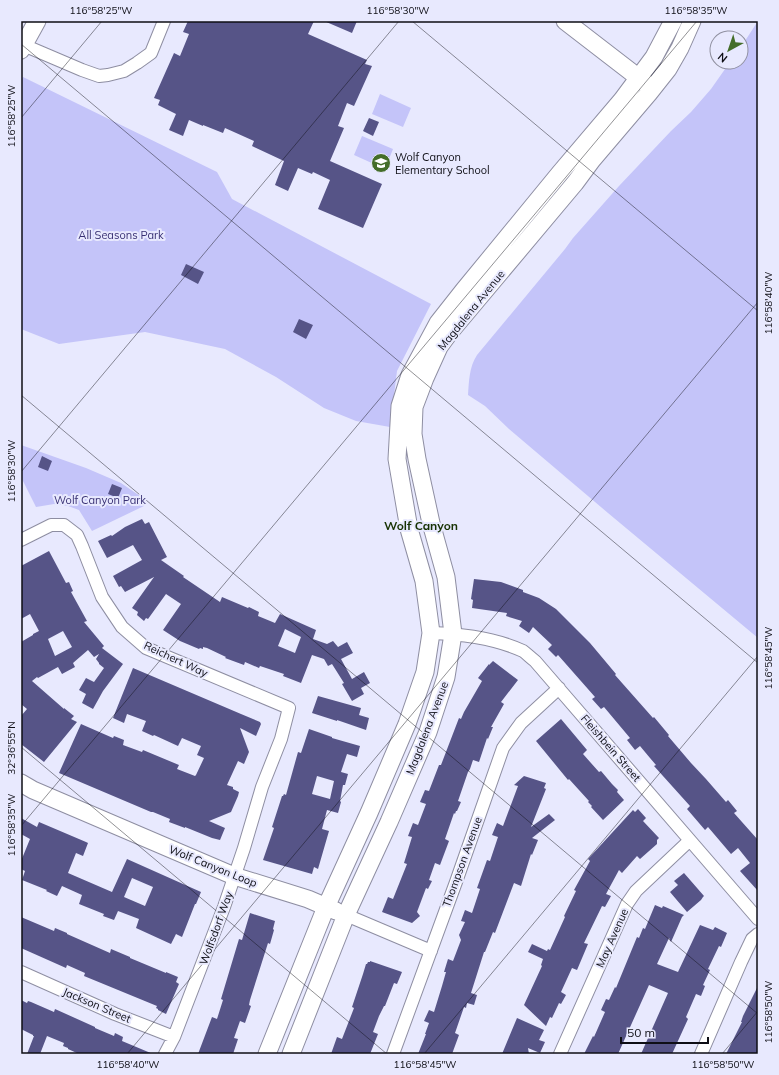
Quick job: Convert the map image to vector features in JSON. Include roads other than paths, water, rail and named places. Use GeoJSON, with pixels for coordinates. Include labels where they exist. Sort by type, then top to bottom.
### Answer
{"type":"FeatureCollection","features":[{"type":"Feature","properties":{"kind":"street"},"geometry":{"type":"LineString","coordinates":[[37,21],[22,46],[99,76],[124,71],[151,53],[164,21]]}},
{"type":"Feature","properties":{"kind":"street"},"geometry":{"type":"LineString","coordinates":[[565,21],[646,83]]}},
{"type":"Feature","properties":{"kind":"street","name":"Magdalena Avenue"},"geometry":{"type":"LineString","coordinates":[[291,1054],[346,915],[389,822],[428,732],[446,677],[453,634],[446,577],[431,523],[413,434],[414,407],[424,378],[439,347],[450,332],[575,183],[646,83],[654,57],[673,21]]}},
{"type":"Feature","properties":{"kind":"street","name":"Magdalena Avenue"},"geometry":{"type":"LineString","coordinates":[[267,1054],[326,907],[369,813],[407,724],[425,672],[431,633],[424,581],[409,529],[397,459],[400,406],[410,375],[438,324],[560,173],[622,100],[668,69],[680,48],[692,21]]}},
{"type":"Feature","properties":{"kind":"street","name":"Reichert Way"},"geometry":{"type":"LineString","coordinates":[[21,540],[51,525],[64,524],[77,534],[102,597],[122,628],[146,648],[289,708]]}},
{"type":"Feature","properties":{"kind":"street","name":"Fleishbein Street"},"geometry":{"type":"LineString","coordinates":[[431,633],[453,634],[496,641],[524,652],[535,661],[758,919]]}},
{"type":"Feature","properties":{"kind":"street","name":"Thompson Avenue"},"geometry":{"type":"LineString","coordinates":[[393,1054],[503,748],[521,724],[559,688]]}},
{"type":"Feature","properties":{"kind":"street","name":"Wolfsdorf Way"},"geometry":{"type":"LineString","coordinates":[[165,1054],[174,1037],[234,876],[262,787],[281,739],[289,708]]}},
{"type":"Feature","properties":{"kind":"street","name":"Wolf Canyon Loop"},"geometry":{"type":"LineString","coordinates":[[21,784],[234,876],[308,899],[431,951]]}},
{"type":"Feature","properties":{"kind":"street","name":"May Avenue"},"geometry":{"type":"LineString","coordinates":[[560,1054],[627,904],[636,891],[689,841]]}},
{"type":"Feature","properties":{"kind":"street"},"geometry":{"type":"LineString","coordinates":[[701,1054],[741,962],[752,939],[758,934]]}},
{"type":"Feature","properties":{"kind":"street","name":"Jackson Street"},"geometry":{"type":"LineString","coordinates":[[21,972],[115,1014],[174,1037]]}},
{"type":"Feature","properties":{"kind":"place","name":"Wolf Canyon Elementary School"},"geometry":{"type":"Point","coordinates":[381,163]}},
{"type":"Feature","properties":{"kind":"district","name":"Wolf Canyon"},"geometry":{"type":"Point","coordinates":[421,526]}},
{"type":"Feature","properties":{"kind":"park label","name":"All Seasons Park"},"geometry":{"type":"Point","coordinates":[121,235]}},
{"type":"Feature","properties":{"kind":"park label","name":"Wolf Canyon Park"},"geometry":{"type":"Point","coordinates":[100,500]}}]}
